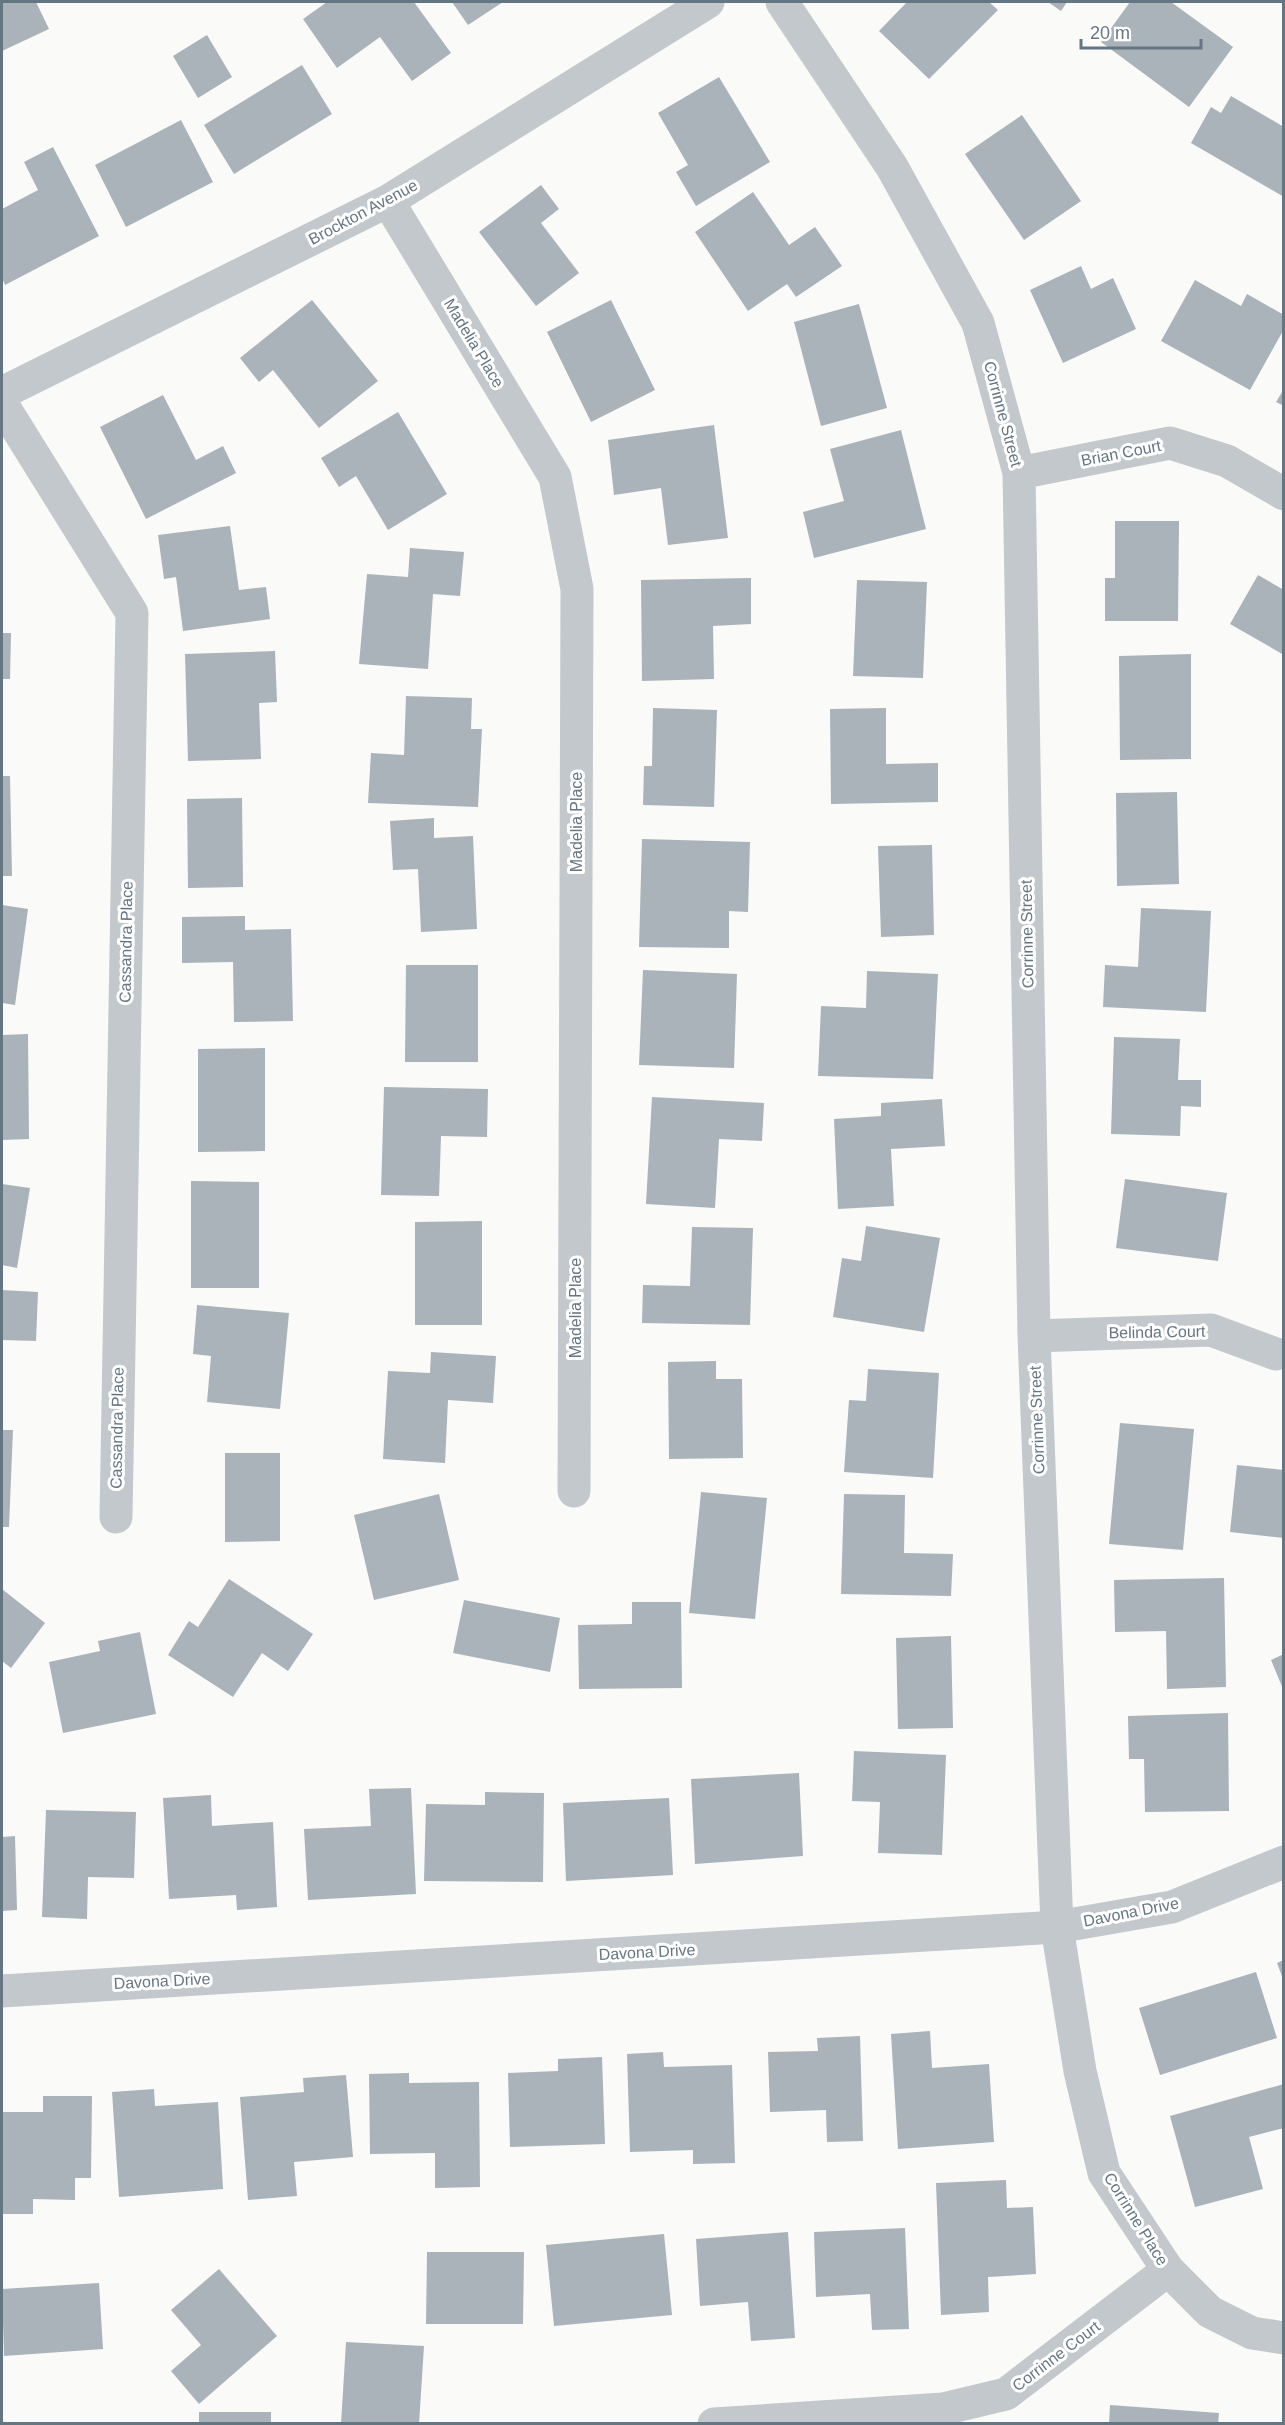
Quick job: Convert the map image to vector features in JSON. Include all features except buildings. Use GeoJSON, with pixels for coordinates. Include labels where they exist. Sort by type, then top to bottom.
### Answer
{"type":"FeatureCollection","features":[{"type":"Feature","properties":{"kind":"street","name":"Brockton Avenue"},"geometry":{"type":"LineString","coordinates":[[2,393],[388,201],[708,2]]}},
{"type":"Feature","properties":{"kind":"street","name":"Corrinne Street"},"geometry":{"type":"LineString","coordinates":[[782,2],[892,167],[978,323],[1019,473],[1034,1336],[1057,1927]]}},
{"type":"Feature","properties":{"kind":"street","name":"Madelia Place"},"geometry":{"type":"LineString","coordinates":[[388,201],[555,477],[577,590],[574,1491]]}},
{"type":"Feature","properties":{"kind":"street","name":"Cassandra Place"},"geometry":{"type":"LineString","coordinates":[[2,404],[132,613],[116,1517]]}},
{"type":"Feature","properties":{"kind":"street","name":"Brian Court"},"geometry":{"type":"LineString","coordinates":[[1019,473],[1170,443],[1227,461],[1284,494]]}},
{"type":"Feature","properties":{"kind":"street","name":"Belinda Court"},"geometry":{"type":"LineString","coordinates":[[1034,1336],[1211,1330],[1276,1354]]}},
{"type":"Feature","properties":{"kind":"street","name":"Davona Drive"},"geometry":{"type":"LineString","coordinates":[[2,1991],[1057,1927],[1172,1907],[1284,1863]]}},
{"type":"Feature","properties":{"kind":"street","name":"Corrinne Place"},"geometry":{"type":"LineString","coordinates":[[1057,1927],[1080,2071],[1104,2173],[1167,2270],[1210,2312],[1252,2333],[1284,2338]]}},
{"type":"Feature","properties":{"kind":"street","name":"Corrinne Court"},"geometry":{"type":"LineString","coordinates":[[714,2424],[943,2409],[1006,2394],[1167,2270]]}}]}
